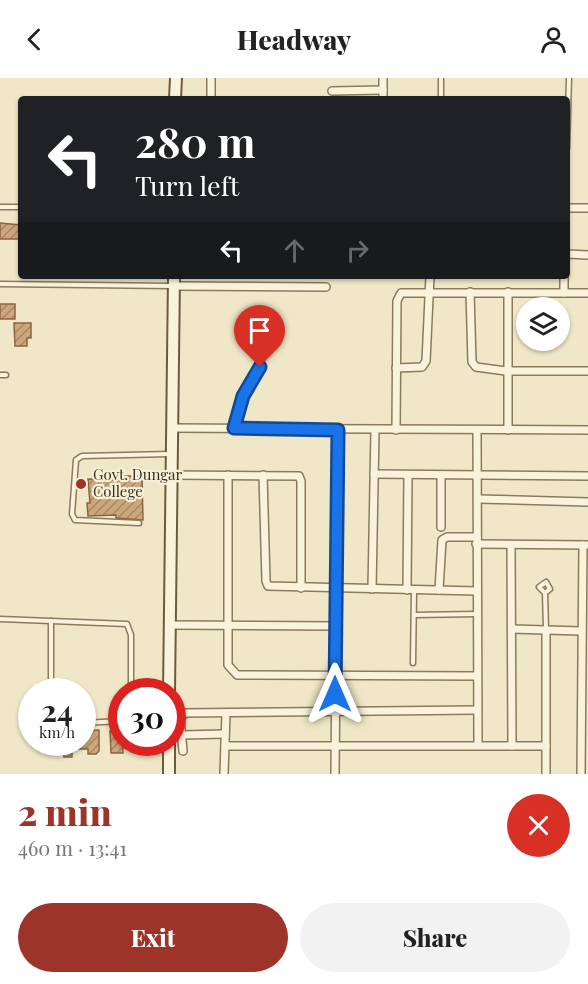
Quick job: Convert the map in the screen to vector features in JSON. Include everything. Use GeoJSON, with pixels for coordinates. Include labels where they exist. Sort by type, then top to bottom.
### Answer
{"type":"FeatureCollection","features":[{"type":"Feature","properties":{"kind":"street"},"geometry":{"type":"LineString","coordinates":[[176,78],[176,96]]}},
{"type":"Feature","properties":{"kind":"street"},"geometry":{"type":"LineString","coordinates":[[211,78],[211,96]]}},
{"type":"Feature","properties":{"kind":"street"},"geometry":{"type":"LineString","coordinates":[[383,78],[383,96]]}},
{"type":"Feature","properties":{"kind":"street"},"geometry":{"type":"LineString","coordinates":[[332,91],[383,90]]}},
{"type":"Feature","properties":{"kind":"street"},"geometry":{"type":"LineString","coordinates":[[570,208],[588,208]]}},
{"type":"Feature","properties":{"kind":"street"},"geometry":{"type":"LineString","coordinates":[[570,254],[588,255]]}},
{"type":"Feature","properties":{"kind":"street"},"geometry":{"type":"LineString","coordinates":[[396,368],[418,368],[425,364],[430,279]]}},
{"type":"Feature","properties":{"kind":"street"},"geometry":{"type":"LineString","coordinates":[[564,279],[564,293]]}},
{"type":"Feature","properties":{"kind":"street"},"geometry":{"type":"LineString","coordinates":[[169,678],[174,281],[326,287]]}},
{"type":"Feature","properties":{"kind":"street"},"geometry":{"type":"LineString","coordinates":[[396,430],[398,296],[404,292],[588,293]]}},
{"type":"Feature","properties":{"kind":"street"},"geometry":{"type":"LineString","coordinates":[[470,292],[474,364],[483,369],[588,371]]}},
{"type":"Feature","properties":{"kind":"street"},"geometry":{"type":"LineString","coordinates":[[507,430],[508,292]]}},
{"type":"Feature","properties":{"kind":"street"},"geometry":{"type":"LineString","coordinates":[[173,428],[588,430]]}},
{"type":"Feature","properties":{"kind":"street"},"geometry":{"type":"LineString","coordinates":[[335,774],[338,430]]}},
{"type":"Feature","properties":{"kind":"street"},"geometry":{"type":"LineString","coordinates":[[372,589],[375,430]]}},
{"type":"Feature","properties":{"kind":"street"},"geometry":{"type":"LineString","coordinates":[[477,430],[478,745]]}},
{"type":"Feature","properties":{"kind":"street"},"geometry":{"type":"LineString","coordinates":[[374,474],[441,477],[588,476]]}},
{"type":"Feature","properties":{"kind":"street"},"geometry":{"type":"LineString","coordinates":[[228,475],[228,665],[237,675],[476,676]]}},
{"type":"Feature","properties":{"kind":"street"},"geometry":{"type":"LineString","coordinates":[[263,475],[267,584],[271,587],[477,591]]}},
{"type":"Feature","properties":{"kind":"street"},"geometry":{"type":"LineString","coordinates":[[172,476],[296,475],[301,479],[301,588]]}},
{"type":"Feature","properties":{"kind":"street"},"geometry":{"type":"LineString","coordinates":[[408,476],[410,590]]}},
{"type":"Feature","properties":{"kind":"street"},"geometry":{"type":"LineString","coordinates":[[441,477],[441,527]]}},
{"type":"Feature","properties":{"kind":"street"},"geometry":{"type":"LineString","coordinates":[[478,499],[588,502]]}},
{"type":"Feature","properties":{"kind":"street"},"geometry":{"type":"LineString","coordinates":[[439,590],[442,540],[447,537],[511,545],[586,545],[581,631],[585,704],[580,774]]}},
{"type":"Feature","properties":{"kind":"street"},"geometry":{"type":"LineString","coordinates":[[511,545],[512,746]]}},
{"type":"Feature","properties":{"kind":"street"},"geometry":{"type":"LineString","coordinates":[[170,625],[335,626]]}},
{"type":"Feature","properties":{"kind":"street"},"geometry":{"type":"LineString","coordinates":[[512,629],[581,631]]}},
{"type":"Feature","properties":{"kind":"street"},"geometry":{"type":"LineString","coordinates":[[546,630],[546,774]]}},
{"type":"Feature","properties":{"kind":"street"},"geometry":{"type":"LineString","coordinates":[[186,715],[477,710]]}},
{"type":"Feature","properties":{"kind":"street"},"geometry":{"type":"LineString","coordinates":[[224,774],[226,713]]}},
{"type":"Feature","properties":{"kind":"street"},"geometry":{"type":"LineString","coordinates":[[186,735],[225,734]]}},
{"type":"Feature","properties":{"kind":"street"},"geometry":{"type":"LineString","coordinates":[[225,746],[546,746]]}},
{"type":"Feature","properties":{"kind":"street"},"geometry":{"type":"LineString","coordinates":[[169,756],[169,774]]}},
{"type":"Feature","properties":{"kind":"lane"},"geometry":{"type":"LineString","coordinates":[[441,78],[441,96]]}},
{"type":"Feature","properties":{"kind":"lane"},"geometry":{"type":"LineString","coordinates":[[568,96],[569,78]]}},
{"type":"Feature","properties":{"kind":"lane"},"geometry":{"type":"LineString","coordinates":[[0,207],[18,207]]}},
{"type":"Feature","properties":{"kind":"lane"},"geometry":{"type":"LineString","coordinates":[[0,284],[174,281]]}},
{"type":"Feature","properties":{"kind":"lane"},"geometry":{"type":"LineString","coordinates":[[234,428],[243,396],[260,367]]}},
{"type":"Feature","properties":{"kind":"lane"},"geometry":{"type":"LineString","coordinates":[[0,375],[6,375]]}},
{"type":"Feature","properties":{"kind":"lane"},"geometry":{"type":"LineString","coordinates":[[139,523],[75,520],[72,514],[76,460],[82,456],[171,454]]}},
{"type":"Feature","properties":{"kind":"lane"},"geometry":{"type":"LineString","coordinates":[[410,590],[414,615],[413,663]]}},
{"type":"Feature","properties":{"kind":"lane"},"geometry":{"type":"LineString","coordinates":[[544,593],[546,630]]}},
{"type":"Feature","properties":{"kind":"lane"},"geometry":{"type":"LineString","coordinates":[[414,615],[477,614]]}},
{"type":"Feature","properties":{"kind":"lane"},"geometry":{"type":"LineString","coordinates":[[0,619],[122,623],[129,626],[131,678]]}},
{"type":"Feature","properties":{"kind":"lane"},"geometry":{"type":"LineString","coordinates":[[51,621],[51,678]]}},
{"type":"Feature","properties":{"kind":"building"},"geometry":{"type":"Polygon","coordinates":[[[0,223],[18,225],[18,239],[0,239],[0,223]]]}},
{"type":"Feature","properties":{"kind":"building"},"geometry":{"type":"Polygon","coordinates":[[[0,304],[15,304],[15,319],[0,319],[0,304]]]}},
{"type":"Feature","properties":{"kind":"building"},"geometry":{"type":"Polygon","coordinates":[[[14,323],[31,323],[31,338],[27,338],[27,346],[15,346],[14,323]]]}},
{"type":"Feature","properties":{"kind":"building"},"geometry":{"type":"Polygon","coordinates":[[[116,476],[142,476],[143,520],[116,518],[116,515],[88,516],[87,503],[90,503],[88,479],[116,480],[116,476]]]}},
{"type":"Feature","properties":{"kind":"building"},"geometry":{"type":"Polygon","coordinates":[[[96,730],[99,730],[99,751],[96,754],[96,730]]]}},
{"type":"Feature","properties":{"kind":"place","name":"Govt. Dungar College"},"geometry":{"type":"Point","coordinates":[81,484]}},
{"type":"Feature","properties":{"kind":"route"},"geometry":{"type":"LineString","coordinates":[[260,367],[243,396],[234,428],[338,430],[335,694]]}}]}
